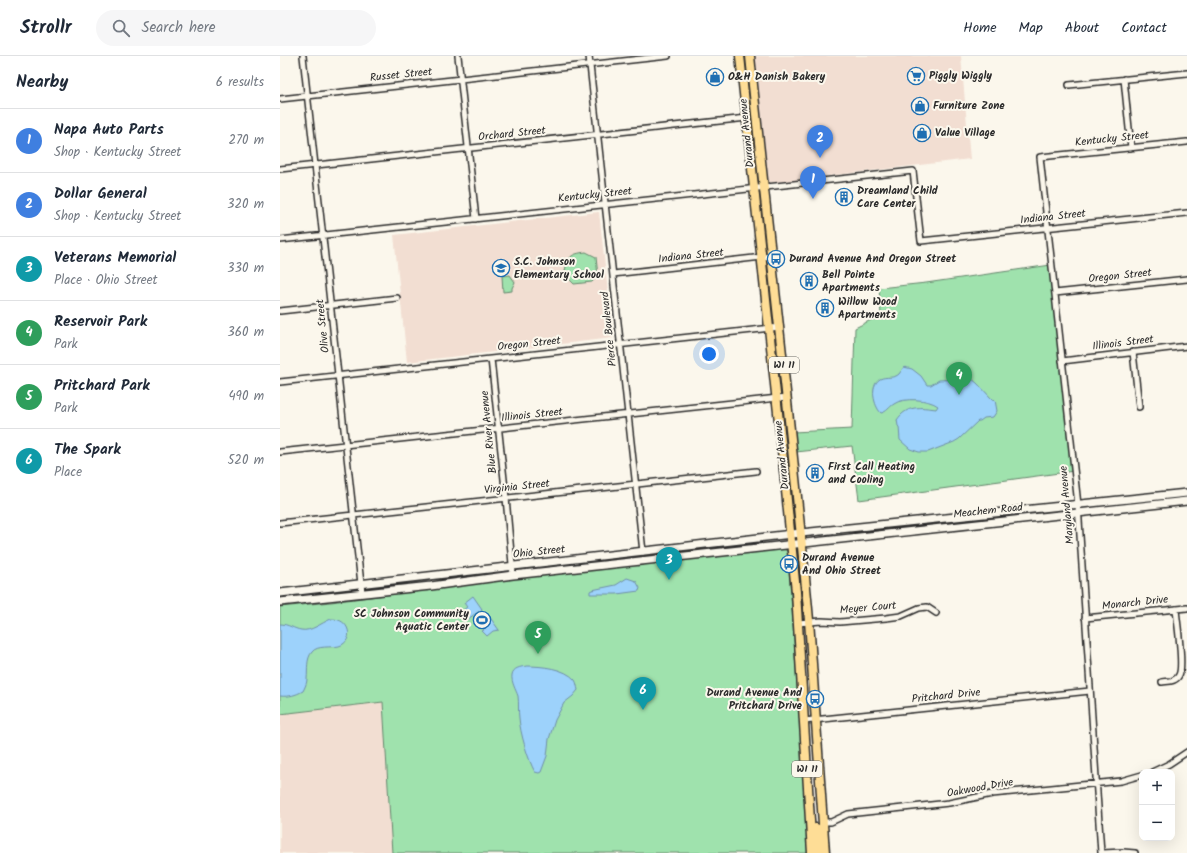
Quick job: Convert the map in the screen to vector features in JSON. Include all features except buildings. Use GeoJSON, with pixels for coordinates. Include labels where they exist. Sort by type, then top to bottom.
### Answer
{"type":"FeatureCollection","features":[{"type":"Feature","properties":{"kind":"main road","name":"Durand Avenue"},"geometry":{"type":"LineString","coordinates":[[740,56],[777,398],[791,544],[798,623],[812,853]]}},
{"type":"Feature","properties":{"kind":"main road","name":"Durand Avenue"},"geometry":{"type":"LineString","coordinates":[[749,57],[780,327],[809,622],[825,853]]}},
{"type":"Feature","properties":{"kind":"main road"},"geometry":{"type":"LineString","coordinates":[[810,817],[816,826],[818,853]]}},
{"type":"Feature","properties":{"kind":"street","name":"Olive Street"},"geometry":{"type":"LineString","coordinates":[[303,56],[362,594]]}},
{"type":"Feature","properties":{"kind":"street"},"geometry":{"type":"LineString","coordinates":[[458,56],[476,219]]}},
{"type":"Feature","properties":{"kind":"street","name":"Pierce Boulevard"},"geometry":{"type":"LineString","coordinates":[[590,56],[643,552]]}},
{"type":"Feature","properties":{"kind":"street","name":"Russet Street"},"geometry":{"type":"LineString","coordinates":[[280,98],[668,56]]}},
{"type":"Feature","properties":{"kind":"street"},"geometry":{"type":"LineString","coordinates":[[1069,85],[1187,73]]}},
{"type":"Feature","properties":{"kind":"street"},"geometry":{"type":"LineString","coordinates":[[1124,80],[1131,148]]}},
{"type":"Feature","properties":{"kind":"street","name":"Orchard Street"},"geometry":{"type":"LineString","coordinates":[[280,169],[747,118]]}},
{"type":"Feature","properties":{"kind":"street","name":"Kentucky Street"},"geometry":{"type":"LineString","coordinates":[[1040,157],[1187,142]]}},
{"type":"Feature","properties":{"kind":"street","name":"Maryland Avenue"},"geometry":{"type":"LineString","coordinates":[[1040,157],[1078,505],[1102,853]]}},
{"type":"Feature","properties":{"kind":"street","name":"Kentucky Street"},"geometry":{"type":"LineString","coordinates":[[280,240],[913,171],[921,241]]}},
{"type":"Feature","properties":{"kind":"street","name":"Indiana Street"},"geometry":{"type":"LineString","coordinates":[[921,241],[1187,213]]}},
{"type":"Feature","properties":{"kind":"street","name":"Indiana Street"},"geometry":{"type":"LineString","coordinates":[[613,274],[772,256]]}},
{"type":"Feature","properties":{"kind":"street","name":"Oregon Street"},"geometry":{"type":"LineString","coordinates":[[1055,293],[1187,279]]}},
{"type":"Feature","properties":{"kind":"street"},"geometry":{"type":"LineString","coordinates":[[280,311],[397,298]]}},
{"type":"Feature","properties":{"kind":"street","name":"Oregon Street"},"geometry":{"type":"LineString","coordinates":[[280,382],[780,327]]}},
{"type":"Feature","properties":{"kind":"street","name":"Illinois Street"},"geometry":{"type":"LineString","coordinates":[[1062,361],[1187,346]]}},
{"type":"Feature","properties":{"kind":"street"},"geometry":{"type":"LineString","coordinates":[[1133,352],[1139,407]]}},
{"type":"Feature","properties":{"kind":"street","name":"Blue River Avenue"},"geometry":{"type":"LineString","coordinates":[[491,359],[513,575]]}},
{"type":"Feature","properties":{"kind":"street","name":"Illinois Street"},"geometry":{"type":"LineString","coordinates":[[280,452],[787,397]]}},
{"type":"Feature","properties":{"kind":"street","name":"Virginia Street"},"geometry":{"type":"LineString","coordinates":[[280,523],[756,471]]}},
{"type":"Feature","properties":{"kind":"street","name":"Meachem Road"},"geometry":{"type":"LineString","coordinates":[[800,533],[1187,493]]}},
{"type":"Feature","properties":{"kind":"street"},"geometry":{"type":"LineString","coordinates":[[1158,496],[1159,504]]}},
{"type":"Feature","properties":{"kind":"street","name":"Meachem Road"},"geometry":{"type":"LineString","coordinates":[[791,544],[1187,501]]}},
{"type":"Feature","properties":{"kind":"street"},"geometry":{"type":"LineString","coordinates":[[1016,510],[1017,519]]}},
{"type":"Feature","properties":{"kind":"street"},"geometry":{"type":"LineString","coordinates":[[944,518],[946,527]]}},
{"type":"Feature","properties":{"kind":"street"},"geometry":{"type":"LineString","coordinates":[[878,525],[880,534]]}},
{"type":"Feature","properties":{"kind":"street","name":"Ohio Street"},"geometry":{"type":"LineString","coordinates":[[280,593],[361,585],[800,533]]}},
{"type":"Feature","properties":{"kind":"street","name":"Ohio Street"},"geometry":{"type":"LineString","coordinates":[[280,602],[362,594],[513,575],[791,544]]}},
{"type":"Feature","properties":{"kind":"street","name":"Meyer Court"},"geometry":{"type":"LineString","coordinates":[[798,623],[821,621],[840,622],[892,617],[900,616],[919,608],[927,607],[936,613]]}},
{"type":"Feature","properties":{"kind":"street","name":"Monarch Drive"},"geometry":{"type":"LineString","coordinates":[[1085,618],[1187,608]]}},
{"type":"Feature","properties":{"kind":"street"},"geometry":{"type":"LineString","coordinates":[[1162,682],[1176,679],[1179,675],[1181,665],[1176,609]]}},
{"type":"Feature","properties":{"kind":"street","name":"Pritchard Drive"},"geometry":{"type":"LineString","coordinates":[[804,721],[1090,691]]}},
{"type":"Feature","properties":{"kind":"street"},"geometry":{"type":"LineString","coordinates":[[1158,769],[1187,752]]}},
{"type":"Feature","properties":{"kind":"street","name":"Oakwood Drive"},"geometry":{"type":"LineString","coordinates":[[823,822],[831,822],[848,814],[949,804],[992,794],[1121,781],[1139,777]]}},
{"type":"Feature","properties":{"kind":"street"},"geometry":{"type":"LineString","coordinates":[[1102,853],[1135,853]]}},
{"type":"Feature","properties":{"kind":"shaded area"},"geometry":{"type":"Polygon","coordinates":[[[754,56],[961,56],[970,159],[769,183],[766,179],[754,56]]]}},
{"type":"Feature","properties":{"kind":"shaded area","name":"S.C. Johnson Elementary School"},"geometry":{"type":"Polygon","coordinates":[[[599,212],[613,338],[407,362],[394,235],[599,212]]]}},
{"type":"Feature","properties":{"kind":"shaded area"},"geometry":{"type":"Polygon","coordinates":[[[383,702],[392,853],[280,853],[280,714],[383,702]]]}},
{"type":"Feature","properties":{"kind":"green space"},"geometry":{"type":"Polygon","coordinates":[[[586,252],[596,257],[598,276],[592,282],[574,284],[565,271],[567,262],[574,255],[586,252]]]}},
{"type":"Feature","properties":{"kind":"green space"},"geometry":{"type":"Polygon","coordinates":[[[1051,265],[1074,471],[859,500],[852,446],[796,452],[793,432],[852,429],[855,328],[881,315],[879,288],[926,283],[1051,265]]]}},
{"type":"Feature","properties":{"kind":"green space"},"geometry":{"type":"Polygon","coordinates":[[[510,275],[515,282],[512,291],[503,292],[502,276],[510,275]]]}},
{"type":"Feature","properties":{"kind":"green space"},"geometry":{"type":"Polygon","coordinates":[[[781,549],[786,550],[788,554],[809,853],[392,853],[383,702],[280,714],[280,607],[520,578],[781,549]]]}},
{"type":"Feature","properties":{"kind":"water"},"geometry":{"type":"Polygon","coordinates":[[[904,367],[912,369],[921,376],[927,385],[931,385],[939,380],[960,379],[967,377],[972,379],[992,399],[995,400],[997,411],[993,417],[984,418],[978,421],[954,442],[928,452],[919,452],[910,449],[900,440],[897,420],[901,415],[910,409],[936,409],[938,406],[922,400],[903,400],[881,413],[876,406],[874,396],[875,386],[880,379],[897,376],[904,367]]]}},
{"type":"Feature","properties":{"kind":"water"},"geometry":{"type":"Polygon","coordinates":[[[627,578],[636,581],[640,588],[639,591],[617,594],[590,594],[590,591],[592,590],[616,585],[627,578]]]}},
{"type":"Feature","properties":{"kind":"water"},"geometry":{"type":"Polygon","coordinates":[[[473,596],[482,609],[468,619],[462,611],[467,607],[464,603],[473,596]]]}},
{"type":"Feature","properties":{"kind":"water"},"geometry":{"type":"Polygon","coordinates":[[[489,616],[499,630],[493,631],[487,636],[482,631],[486,628],[485,625],[480,628],[477,624],[489,616]]]}},
{"type":"Feature","properties":{"kind":"water"},"geometry":{"type":"Polygon","coordinates":[[[331,619],[343,622],[348,630],[349,635],[347,640],[339,646],[317,648],[314,650],[309,658],[307,682],[303,691],[298,694],[280,696],[280,624],[308,630],[331,619]]]}},
{"type":"Feature","properties":{"kind":"water"},"geometry":{"type":"Polygon","coordinates":[[[527,666],[539,666],[559,670],[571,676],[575,680],[578,690],[564,703],[555,720],[549,739],[547,756],[541,772],[539,773],[535,772],[525,746],[520,724],[518,696],[512,678],[515,669],[527,666]]]}},
{"type":"Feature","properties":{"kind":"place","name":"Piggly Wiggly"},"geometry":{"type":"Point","coordinates":[916,76]}},
{"type":"Feature","properties":{"kind":"place","name":"O&H Danish Bakery"},"geometry":{"type":"Point","coordinates":[715,77]}},
{"type":"Feature","properties":{"kind":"place","name":"Furniture Zone"},"geometry":{"type":"Point","coordinates":[920,106]}},
{"type":"Feature","properties":{"kind":"place","name":"Value Village"},"geometry":{"type":"Point","coordinates":[922,133]}},
{"type":"Feature","properties":{"kind":"place","name":"Dollar General"},"geometry":{"type":"Point","coordinates":[820,158]}},
{"type":"Feature","properties":{"kind":"place","name":"Dreamland Child Care Center"},"geometry":{"type":"Point","coordinates":[844,197]}},
{"type":"Feature","properties":{"kind":"place","name":"Napa Auto Parts"},"geometry":{"type":"Point","coordinates":[813,199]}},
{"type":"Feature","properties":{"kind":"place","name":"Durand Avenue And Oregon Street"},"geometry":{"type":"Point","coordinates":[776,259]}},
{"type":"Feature","properties":{"kind":"place","name":"S.C. Johnson Elementary School"},"geometry":{"type":"Point","coordinates":[501,268]}},
{"type":"Feature","properties":{"kind":"place","name":"Bell Pointe Apartments"},"geometry":{"type":"Point","coordinates":[809,281]}},
{"type":"Feature","properties":{"kind":"place","name":"Willow Wood Apartments"},"geometry":{"type":"Point","coordinates":[825,308]}},
{"type":"Feature","properties":{"kind":"place","name":"Reservoir Park"},"geometry":{"type":"Point","coordinates":[959,395]}},
{"type":"Feature","properties":{"kind":"place","name":"First Call Heating and Cooling"},"geometry":{"type":"Point","coordinates":[815,473]}},
{"type":"Feature","properties":{"kind":"place","name":"Durand Avenue And Ohio Street"},"geometry":{"type":"Point","coordinates":[789,564]}},
{"type":"Feature","properties":{"kind":"place","name":"Veterans Memorial"},"geometry":{"type":"Point","coordinates":[669,580]}},
{"type":"Feature","properties":{"kind":"place","name":"SC Johnson Community Aquatic Center"},"geometry":{"type":"Point","coordinates":[482,620]}},
{"type":"Feature","properties":{"kind":"place","name":"Pritchard Park"},"geometry":{"type":"Point","coordinates":[538,654]}},
{"type":"Feature","properties":{"kind":"place","name":"Durand Avenue And Pritchard Drive"},"geometry":{"type":"Point","coordinates":[815,699]}},
{"type":"Feature","properties":{"kind":"place","name":"The Spark"},"geometry":{"type":"Point","coordinates":[643,710]}}]}
